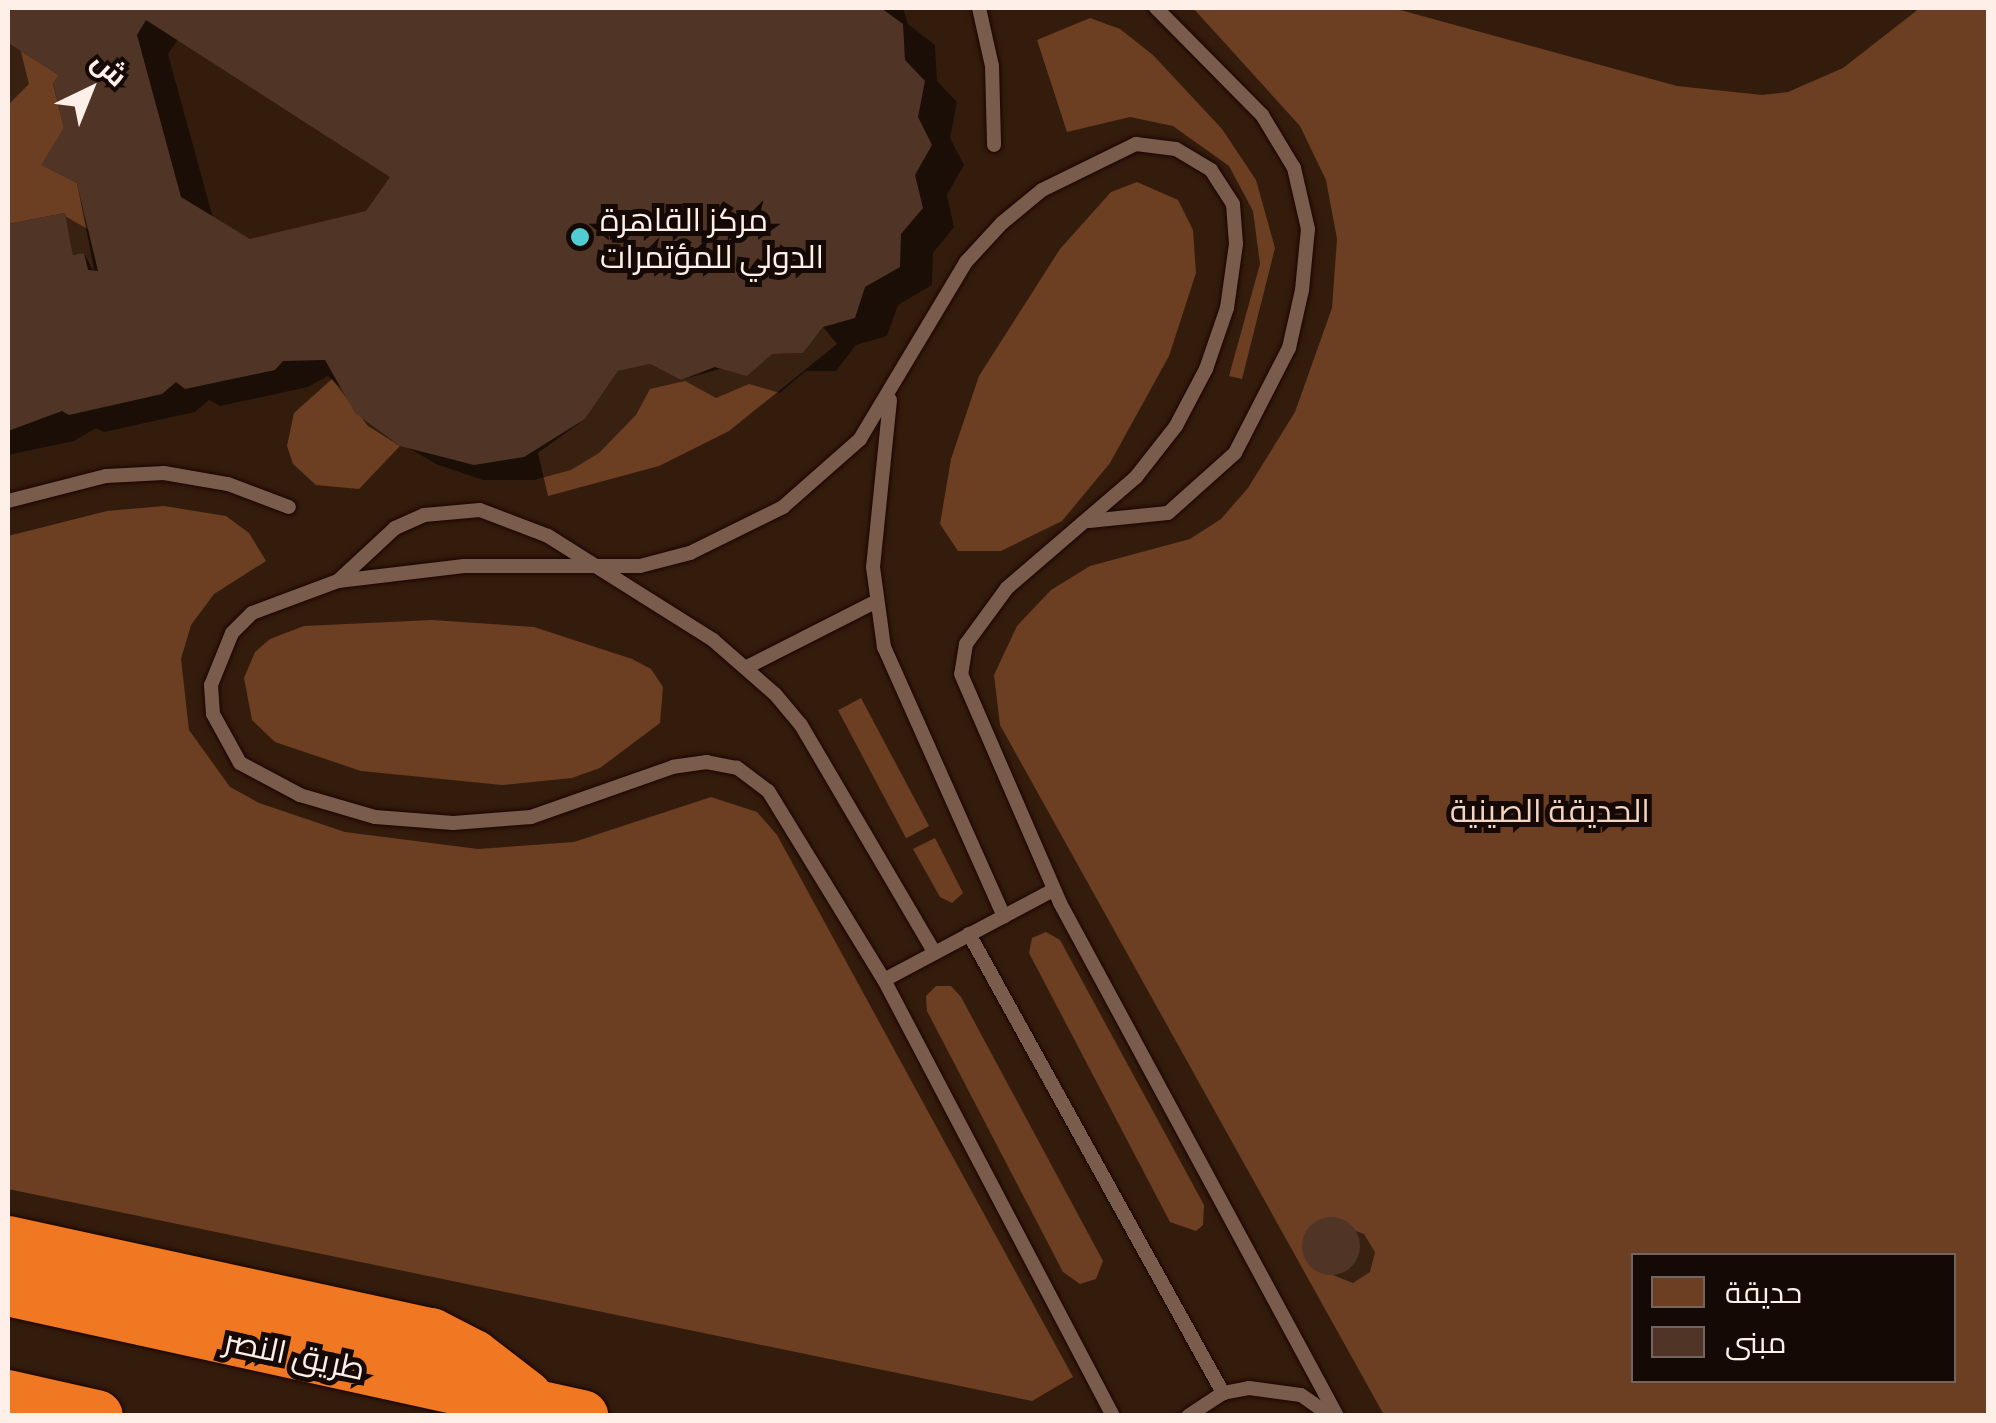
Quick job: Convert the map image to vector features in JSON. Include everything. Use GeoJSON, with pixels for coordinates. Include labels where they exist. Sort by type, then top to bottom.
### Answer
{"type":"FeatureCollection","features":[{"type":"Feature","properties":{"kind":"highway"},"geometry":{"type":"LineString","coordinates":[[8,1242],[431,1334],[474,1356],[560,1411]]}},
{"type":"Feature","properties":{"kind":"highway","name":"طريق النصر"},"geometry":{"type":"LineString","coordinates":[[8,1290],[560,1411]]}},
{"type":"Feature","properties":{"kind":"highway"},"geometry":{"type":"LineString","coordinates":[[8,1396],[96,1416]]}},
{"type":"Feature","properties":{"kind":"lane"},"geometry":{"type":"LineString","coordinates":[[979,8],[995,96],[994,145]]}},
{"type":"Feature","properties":{"kind":"lane"},"geometry":{"type":"LineString","coordinates":[[1088,521],[1168,513],[1234,453],[1290,348],[1302,290],[1308,228],[1294,168],[1262,115],[1156,8]]}},
{"type":"Feature","properties":{"kind":"lane"},"geometry":{"type":"LineString","coordinates":[[1114,1416],[884,980],[792,823],[768,791],[736,768],[707,762],[673,767],[531,816],[453,824],[337,808],[264,780],[240,763],[213,714],[218,658],[252,614],[338,581],[464,566],[640,566],[690,553],[783,507],[860,438],[890,396],[966,262],[1042,190],[1136,144],[1176,149],[1210,170],[1233,204],[1236,244],[1226,308],[1206,370],[1176,426],[1136,477],[1008,588],[966,644],[961,674],[1053,890],[1334,1416]]}},
{"type":"Feature","properties":{"kind":"lane"},"geometry":{"type":"LineString","coordinates":[[890,396],[876,498],[875,602],[892,674],[1004,916]]}},
{"type":"Feature","properties":{"kind":"lane"},"geometry":{"type":"LineString","coordinates":[[8,501],[106,476],[164,473],[228,484],[289,508]]}},
{"type":"Feature","properties":{"kind":"lane"},"geometry":{"type":"LineString","coordinates":[[338,581],[395,528],[456,509],[527,523],[747,667],[801,725],[935,953]]}},
{"type":"Feature","properties":{"kind":"lane"},"geometry":{"type":"LineString","coordinates":[[747,667],[875,602]]}},
{"type":"Feature","properties":{"kind":"lane"},"geometry":{"type":"LineString","coordinates":[[884,980],[1053,890]]}},
{"type":"Feature","properties":{"kind":"lane"},"geometry":{"type":"LineString","coordinates":[[970,934],[1223,1394]]}},
{"type":"Feature","properties":{"kind":"lane"},"geometry":{"type":"LineString","coordinates":[[1188,1416],[1223,1394],[1276,1388],[1334,1416]]}},
{"type":"Feature","properties":{"kind":"green space","name":"الحديقة الصينية"},"geometry":{"type":"Polygon","coordinates":[[[1193,8],[1393,8],[1677,86],[1762,95],[1788,92],[1843,68],[1920,8],[1988,8],[1988,1415],[1384,1415],[1000,725],[994,675],[1017,626],[1051,590],[1090,566],[1190,539],[1221,519],[1248,488],[1295,412],[1332,308],[1337,239],[1326,180],[1300,126],[1193,8]]]}},
{"type":"Feature","properties":{"kind":"green space"},"geometry":{"type":"Polygon","coordinates":[[[1090,18],[1120,29],[1153,55],[1222,129],[1256,180],[1275,248],[1242,379],[1229,376],[1260,264],[1253,211],[1229,166],[1173,126],[1130,117],[1067,132],[1037,40],[1090,18]]]}},
{"type":"Feature","properties":{"kind":"green space"},"geometry":{"type":"Polygon","coordinates":[[[8,43],[59,75],[53,84],[64,128],[42,165],[77,183],[95,274],[84,253],[73,255],[65,213],[8,224],[8,43]]]}},
{"type":"Feature","properties":{"kind":"green space"},"geometry":{"type":"Polygon","coordinates":[[[1137,182],[1178,200],[1193,230],[1196,273],[1169,356],[1110,463],[1062,521],[1001,551],[958,551],[940,524],[951,459],[979,376],[1060,249],[1111,192],[1137,182]]]}},
{"type":"Feature","properties":{"kind":"green space"},"geometry":{"type":"Polygon","coordinates":[[[823,327],[837,344],[729,431],[659,466],[548,496],[538,453],[585,419],[618,371],[650,364],[681,380],[772,354],[803,353],[823,327]]]}},
{"type":"Feature","properties":{"kind":"green space"},"geometry":{"type":"Polygon","coordinates":[[[332,379],[368,426],[400,446],[359,489],[316,485],[293,464],[287,446],[294,413],[332,379]]]}},
{"type":"Feature","properties":{"kind":"green space"},"geometry":{"type":"Polygon","coordinates":[[[164,506],[226,516],[249,533],[266,561],[214,594],[191,625],[181,659],[189,730],[230,787],[259,803],[345,832],[478,849],[574,842],[711,797],[757,812],[777,835],[1073,1377],[1032,1401],[8,1189],[8,536],[107,511],[164,506]]]}},
{"type":"Feature","properties":{"kind":"green space"},"geometry":{"type":"Polygon","coordinates":[[[432,620],[534,627],[632,659],[651,669],[663,687],[660,723],[600,768],[572,778],[502,785],[361,771],[275,742],[252,720],[244,678],[255,652],[270,639],[304,626],[432,620]]]}},
{"type":"Feature","properties":{"kind":"green space"},"geometry":{"type":"Polygon","coordinates":[[[861,698],[929,826],[906,838],[838,710],[861,698]]]}},
{"type":"Feature","properties":{"kind":"green space"},"geometry":{"type":"Polygon","coordinates":[[[935,838],[963,893],[952,903],[940,897],[913,849],[935,838]]]}},
{"type":"Feature","properties":{"kind":"green space"},"geometry":{"type":"Polygon","coordinates":[[[1046,932],[1060,940],[1204,1205],[1203,1225],[1196,1231],[1170,1222],[1029,953],[1032,938],[1046,932]]]}},
{"type":"Feature","properties":{"kind":"green space"},"geometry":{"type":"Polygon","coordinates":[[[936,986],[951,986],[961,997],[1103,1261],[1096,1279],[1080,1284],[1063,1272],[927,1011],[926,996],[936,986]]]}},
{"type":"Feature","properties":{"kind":"building","name":"مركز القاهرة الدولي للمؤتمرات"},"geometry":{"type":"Polygon","coordinates":[[[8,8],[881,8],[903,24],[905,60],[925,81],[918,117],[932,145],[915,175],[923,208],[901,234],[900,267],[865,287],[855,318],[823,327],[803,353],[772,354],[747,376],[715,367],[681,380],[650,364],[618,371],[585,419],[524,457],[474,465],[400,446],[355,413],[325,360],[283,361],[275,370],[185,389],[176,382],[162,394],[69,415],[62,411],[8,431],[8,224],[65,213],[73,255],[84,253],[88,270],[98,271],[77,183],[41,165],[64,128],[53,83],[59,75],[8,43],[8,8]],[[146,20],[137,35],[181,197],[250,239],[366,211],[390,177],[146,20]]]}},
{"type":"Feature","properties":{"kind":"building"},"geometry":{"type":"Polygon","coordinates":[[[1331,1217],[1352,1225],[1360,1246],[1352,1267],[1331,1275],[1310,1267],[1302,1246],[1310,1225],[1331,1217]]]}},
{"type":"Feature","properties":{"kind":"place","name":"مركز القاهرة الدولي للمؤتمرات"},"geometry":{"type":"Point","coordinates":[580,237]}}]}
